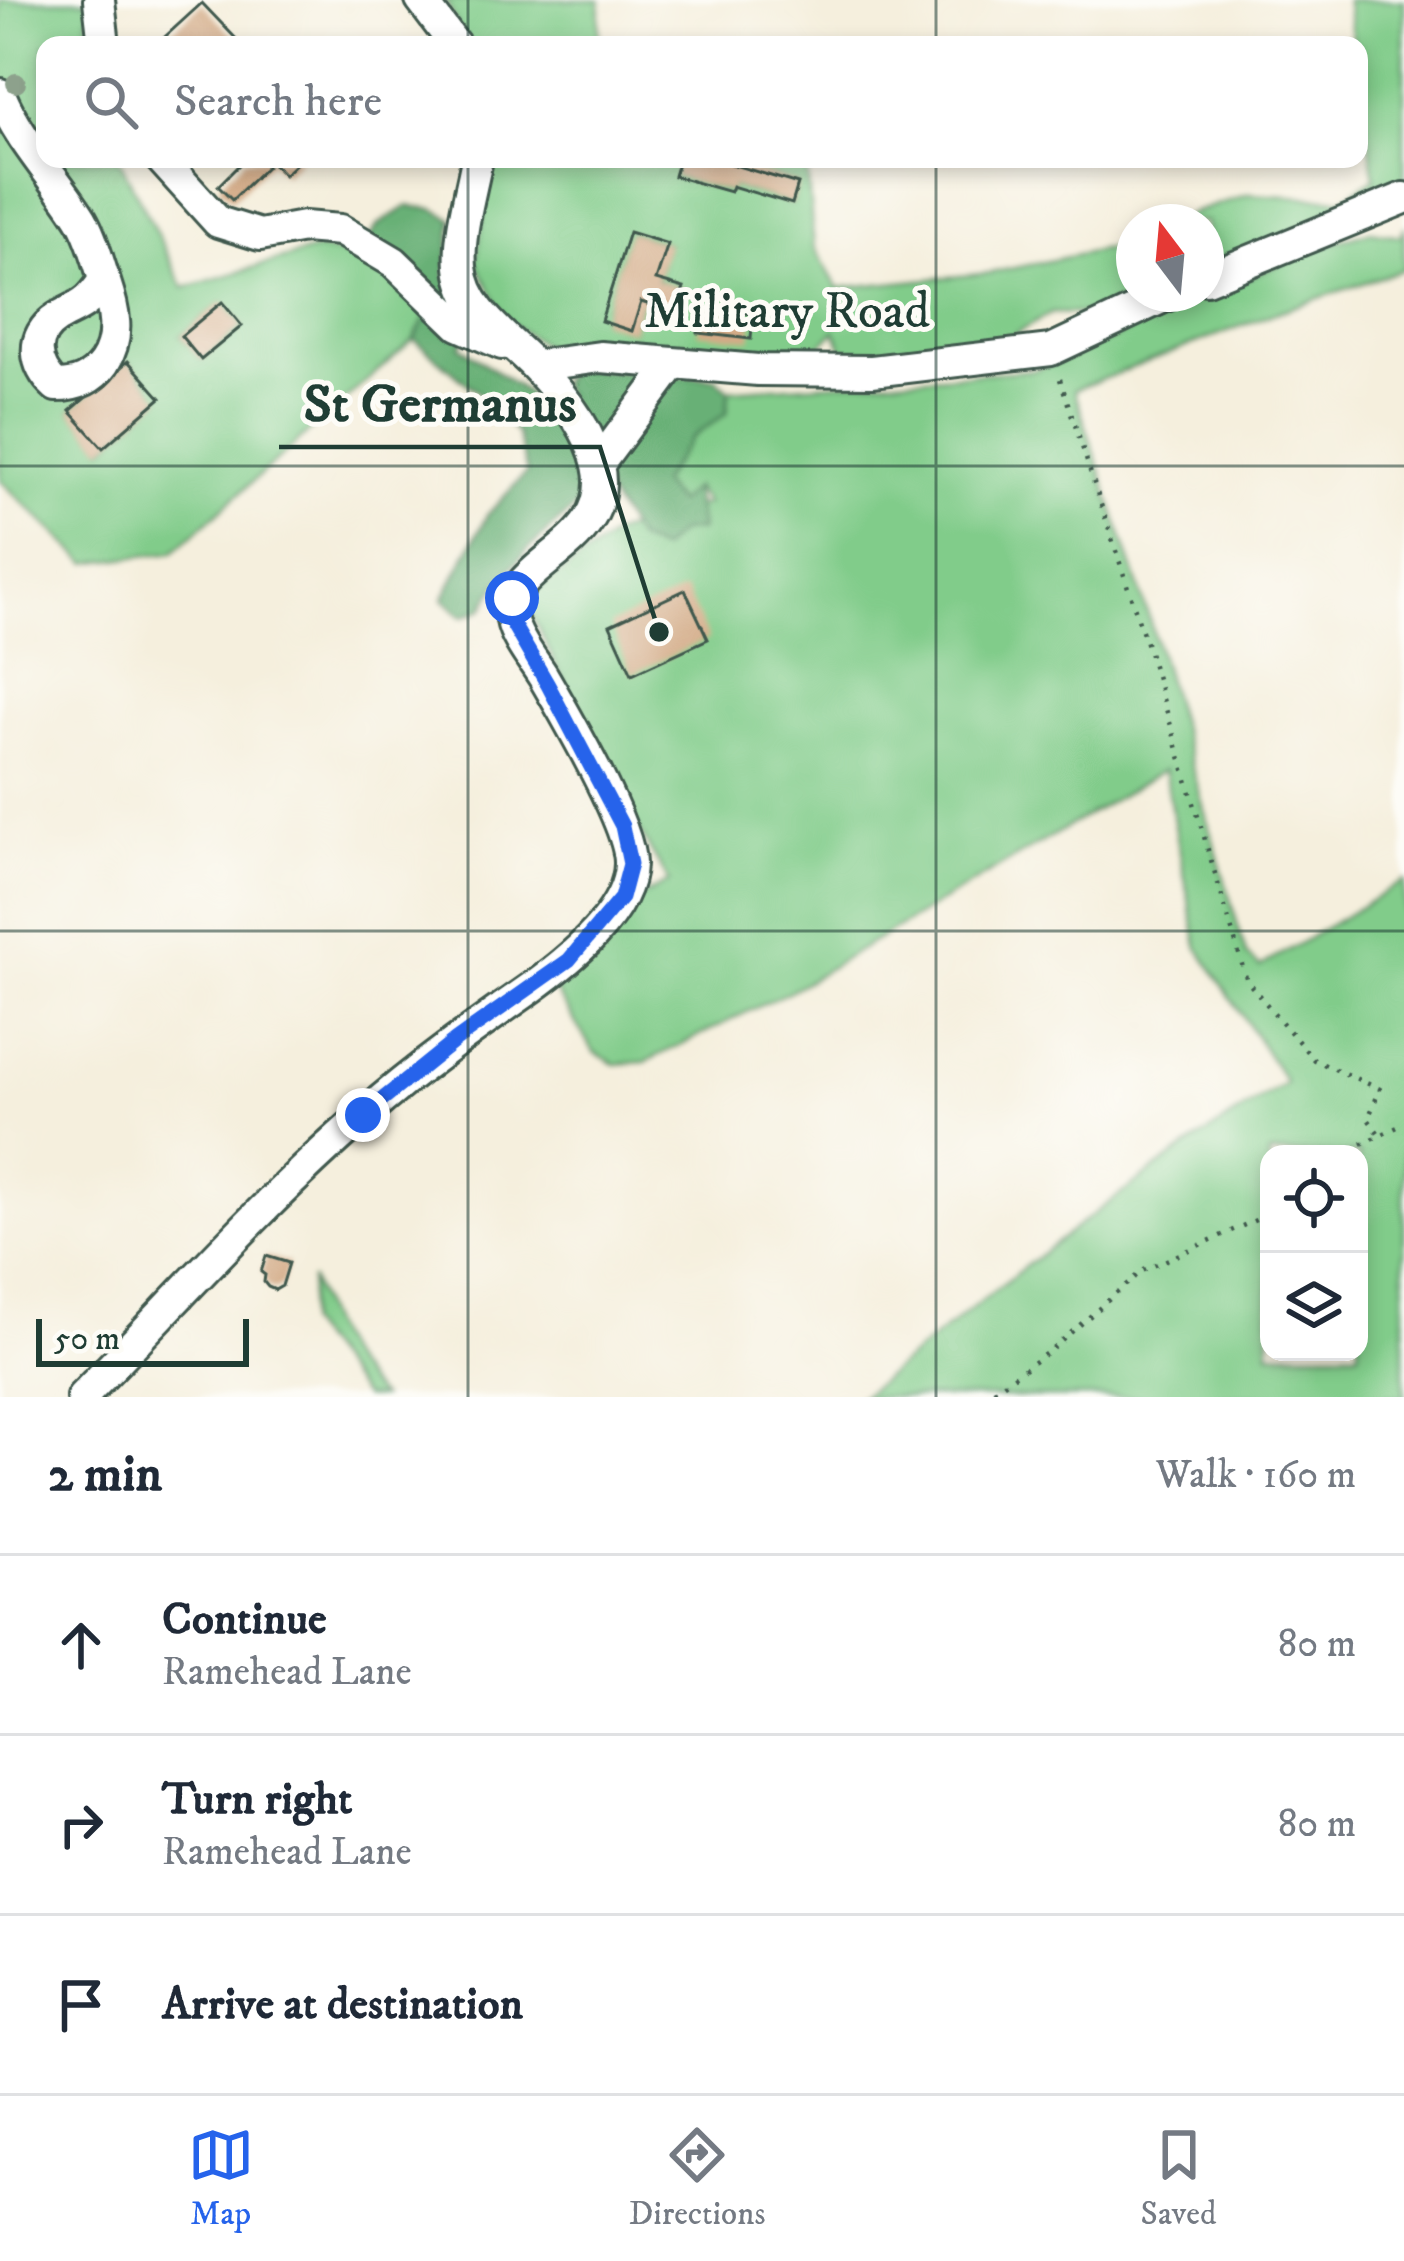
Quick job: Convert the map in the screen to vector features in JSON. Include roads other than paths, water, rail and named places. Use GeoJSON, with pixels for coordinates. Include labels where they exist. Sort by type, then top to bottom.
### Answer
{"type":"FeatureCollection","features":[{"type":"Feature","properties":{"kind":"street"},"geometry":{"type":"LineString","coordinates":[[99,0],[103,36]]}},
{"type":"Feature","properties":{"kind":"street"},"geometry":{"type":"LineString","coordinates":[[421,0],[448,36]]}},
{"type":"Feature","properties":{"kind":"street"},"geometry":{"type":"LineString","coordinates":[[0,94],[36,154]]}},
{"type":"Feature","properties":{"kind":"street"},"geometry":{"type":"LineString","coordinates":[[46,168],[90,236],[104,280]]}},
{"type":"Feature","properties":{"kind":"street"},"geometry":{"type":"LineString","coordinates":[[169,168],[218,222],[260,235],[304,227],[340,230],[394,262],[459,325],[527,359]]}},
{"type":"Feature","properties":{"kind":"street"},"geometry":{"type":"LineString","coordinates":[[82,1397],[239,1233],[363,1115],[456,1040],[569,960],[621,898],[630,864],[622,826],[512,623],[512,598],[524,580],[588,524],[601,491],[598,465],[579,422],[467,290],[461,250],[475,168]]}},
{"type":"Feature","properties":{"kind":"street"},"geometry":{"type":"LineString","coordinates":[[1224,272],[1404,198]]}},
{"type":"Feature","properties":{"kind":"street","name":"Military Road"},"geometry":{"type":"LineString","coordinates":[[527,359],[600,357],[758,370],[872,371],[1051,350],[1132,312]]}},
{"type":"Feature","properties":{"kind":"street"},"geometry":{"type":"LineString","coordinates":[[598,465],[673,364]]}},
{"type":"Feature","properties":{"kind":"place","name":"St Germanus"},"geometry":{"type":"Point","coordinates":[659,632]}}]}
